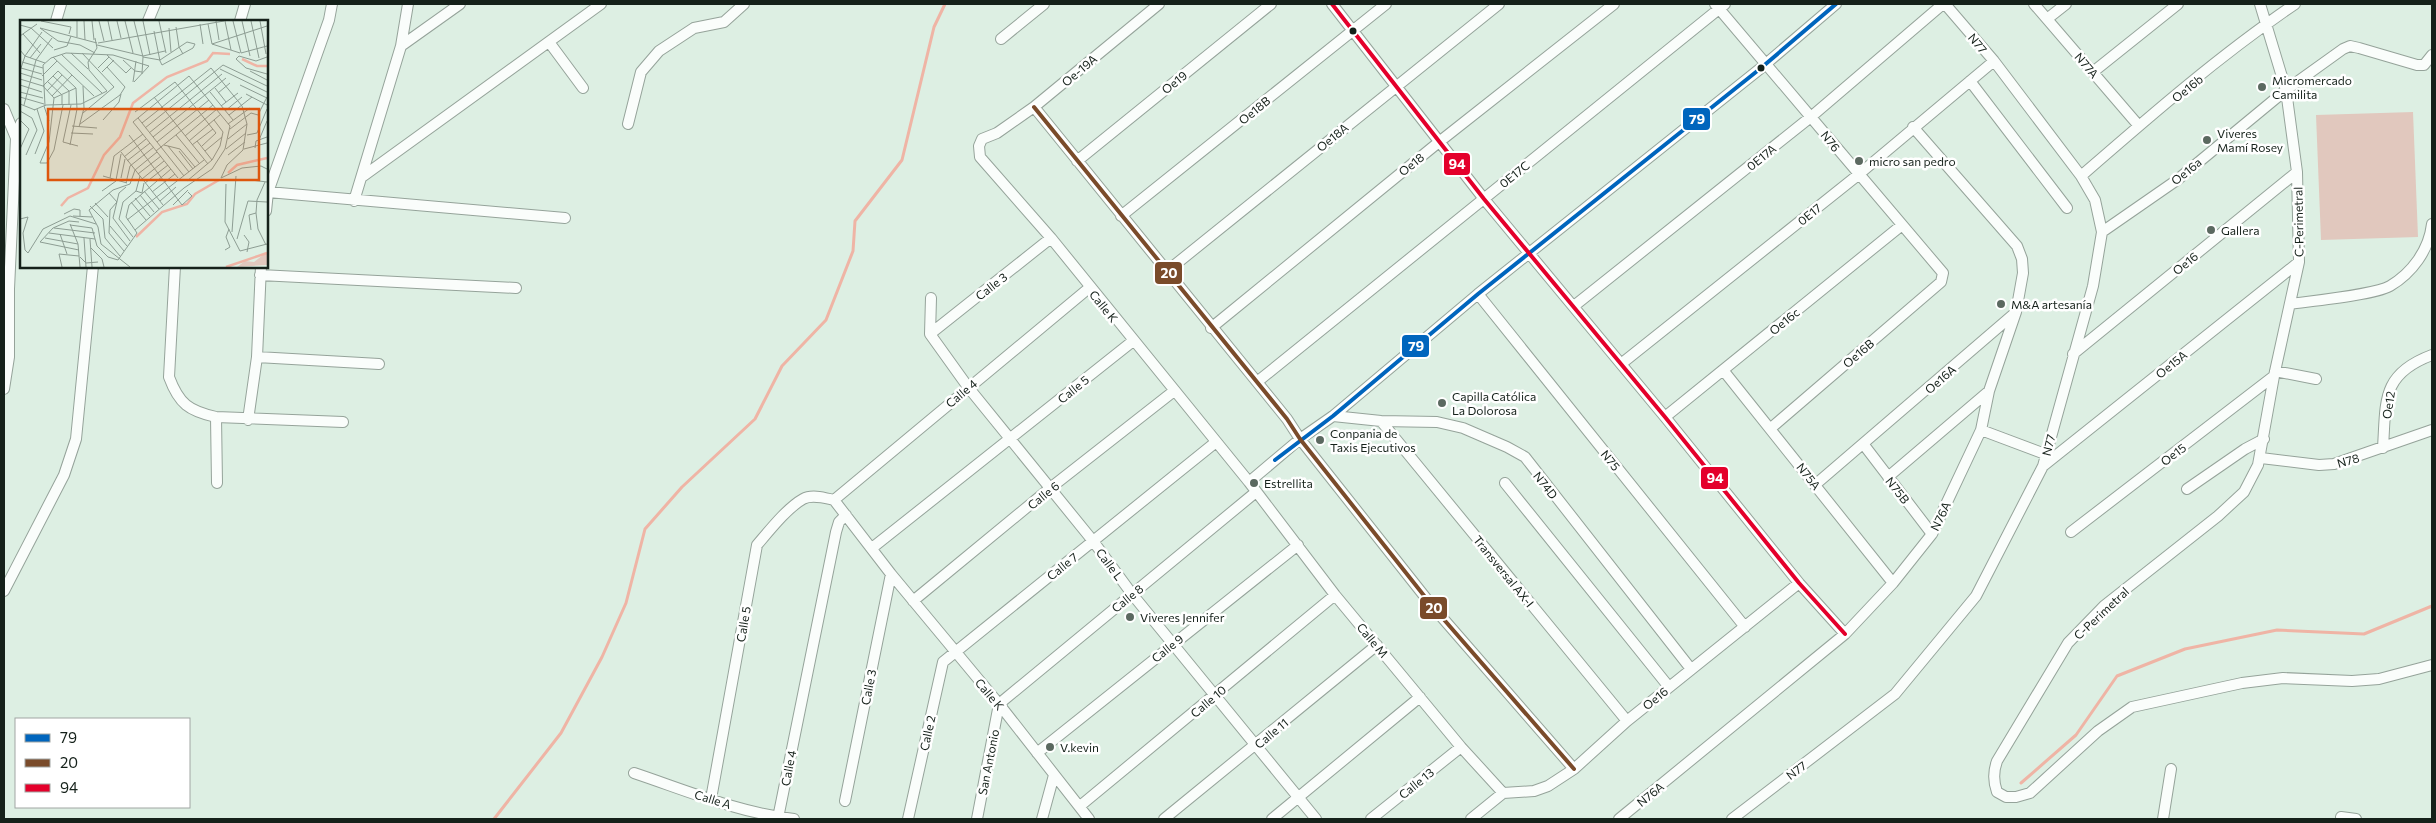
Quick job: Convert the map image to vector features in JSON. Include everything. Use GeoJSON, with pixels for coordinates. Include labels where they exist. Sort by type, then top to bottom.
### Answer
{"type":"FeatureCollection","features":[{"type":"Feature","properties":{"kind":"street"},"geometry":{"type":"LineString","coordinates":[[56,20],[60,4]]}},
{"type":"Feature","properties":{"kind":"street"},"geometry":{"type":"LineString","coordinates":[[148,20],[155,4]]}},
{"type":"Feature","properties":{"kind":"street"},"geometry":{"type":"LineString","coordinates":[[240,20],[245,4]]}},
{"type":"Feature","properties":{"kind":"street"},"geometry":{"type":"LineString","coordinates":[[332,4],[329,20],[268,192],[565,218]]}},
{"type":"Feature","properties":{"kind":"street"},"geometry":{"type":"LineString","coordinates":[[354,201],[401,46],[408,4]]}},
{"type":"Feature","properties":{"kind":"street"},"geometry":{"type":"LineString","coordinates":[[401,46],[460,4]]}},
{"type":"Feature","properties":{"kind":"street"},"geometry":{"type":"LineString","coordinates":[[362,177],[601,4]]}},
{"type":"Feature","properties":{"kind":"street"},"geometry":{"type":"LineString","coordinates":[[628,124],[640,72],[659,51],[694,28],[724,22],[744,4]]}},
{"type":"Feature","properties":{"kind":"street"},"geometry":{"type":"LineString","coordinates":[[1002,39],[1044,4]]}},
{"type":"Feature","properties":{"kind":"street","name":"Oe-19A"},"geometry":{"type":"LineString","coordinates":[[997,134],[1034,107],[1159,4]]}},
{"type":"Feature","properties":{"kind":"street","name":"Oe19"},"geometry":{"type":"LineString","coordinates":[[1077,161],[1271,4]]}},
{"type":"Feature","properties":{"kind":"street"},"geometry":{"type":"LineString","coordinates":[[1332,4],[1354,30],[1394,86],[1484,199],[1665,416],[1799,583],[1845,634]]}},
{"type":"Feature","properties":{"kind":"street","name":"Oe18B"},"geometry":{"type":"LineString","coordinates":[[1121,216],[1386,4]]}},
{"type":"Feature","properties":{"kind":"street","name":"Oe18A"},"geometry":{"type":"LineString","coordinates":[[1166,272],[1394,86],[1499,4]]}},
{"type":"Feature","properties":{"kind":"street","name":"Oe18"},"geometry":{"type":"LineString","coordinates":[[1211,328],[1439,142],[1614,4]]}},
{"type":"Feature","properties":{"kind":"street"},"geometry":{"type":"LineString","coordinates":[[1249,482],[1300,439],[1333,416],[1478,294],[1767,63],[1836,4]]}},
{"type":"Feature","properties":{"kind":"street","name":"N77"},"geometry":{"type":"LineString","coordinates":[[1732,819],[1895,694],[1976,596],[2043,466],[2093,286],[2102,232],[2096,200],[2081,176],[1994,61],[1944,4]]}},
{"type":"Feature","properties":{"kind":"street","name":"0E17A"},"geometry":{"type":"LineString","coordinates":[[1574,306],[1812,116],[1944,4]]}},
{"type":"Feature","properties":{"kind":"street","name":"N77A"},"geometry":{"type":"LineString","coordinates":[[2034,4],[2139,126]]}},
{"type":"Feature","properties":{"kind":"street"},"geometry":{"type":"LineString","coordinates":[[2047,19],[2066,4]]}},
{"type":"Feature","properties":{"kind":"street"},"geometry":{"type":"LineString","coordinates":[[2093,72],[2178,4]]}},
{"type":"Feature","properties":{"kind":"street","name":"C-Perimetral"},"geometry":{"type":"LineString","coordinates":[[2260,4],[2268,22],[2286,90],[2297,172],[2299,262],[2275,374],[2261,458],[2244,492],[2218,516],[2104,606],[2068,643],[1997,761],[1994,780],[1997,792],[2006,797],[2016,798],[2030,793],[2098,731],[2132,707],[2242,682],[2283,678],[2352,681],[2379,679],[2432,665]]}},
{"type":"Feature","properties":{"kind":"street","name":"Oe16b"},"geometry":{"type":"LineString","coordinates":[[2081,176],[2139,126],[2268,22],[2295,4]]}},
{"type":"Feature","properties":{"kind":"street","name":"N76"},"geometry":{"type":"LineString","coordinates":[[1720,5],[1858,175],[1943,273],[1944,278]]}},
{"type":"Feature","properties":{"kind":"street","name":"0E17C"},"geometry":{"type":"LineString","coordinates":[[1257,382],[1720,5]]}},
{"type":"Feature","properties":{"kind":"street"},"geometry":{"type":"LineString","coordinates":[[550,42],[583,88]]}},
{"type":"Feature","properties":{"kind":"street","name":"Oe16a"},"geometry":{"type":"LineString","coordinates":[[2102,232],[2177,180],[2286,90],[2343,49],[2350,46],[2417,64],[2424,64],[2432,55]]}},
{"type":"Feature","properties":{"kind":"street","name":"0E17"},"geometry":{"type":"LineString","coordinates":[[1621,364],[1858,175],[1994,61]]}},
{"type":"Feature","properties":{"kind":"street"},"geometry":{"type":"LineString","coordinates":[[1970,81],[2067,208]]}},
{"type":"Feature","properties":{"kind":"street"},"geometry":{"type":"LineString","coordinates":[[1034,107],[1211,328],[1257,382],[1433,607],[1574,769]]}},
{"type":"Feature","properties":{"kind":"street"},"geometry":{"type":"LineString","coordinates":[[4,109],[16,138]]}},
{"type":"Feature","properties":{"kind":"street"},"geometry":{"type":"LineString","coordinates":[[4,389],[9,357],[9,289],[16,138],[20,126]]}},
{"type":"Feature","properties":{"kind":"street","name":"N76A"},"geometry":{"type":"LineString","coordinates":[[1619,819],[1845,634],[1893,583],[1932,534],[1981,430],[1989,391],[2016,312],[2022,273],[2022,259],[2017,246],[1913,127]]}},
{"type":"Feature","properties":{"kind":"street","name":"Calle K"},"geometry":{"type":"LineString","coordinates":[[997,134],[980,142],[978,152],[980,157],[1051,238],[1089,288],[1249,482]]}},
{"type":"Feature","properties":{"kind":"street","name":"Oe16"},"geometry":{"type":"LineString","coordinates":[[2073,354],[2297,172]]}},
{"type":"Feature","properties":{"kind":"street"},"geometry":{"type":"LineString","coordinates":[[2290,304],[2389,287],[2409,271],[2422,254],[2431,237],[2432,224]]}},
{"type":"Feature","properties":{"kind":"street","name":"Oe16c"},"geometry":{"type":"LineString","coordinates":[[1665,416],[1902,225]]}},
{"type":"Feature","properties":{"kind":"street","name":"Calle 3"},"geometry":{"type":"LineString","coordinates":[[930,334],[1051,238]]}},
{"type":"Feature","properties":{"kind":"street","name":"Oe15A"},"geometry":{"type":"LineString","coordinates":[[2043,466],[2299,262]]}},
{"type":"Feature","properties":{"kind":"street"},"geometry":{"type":"LineString","coordinates":[[4,591],[64,475],[76,439],[93,268]]}},
{"type":"Feature","properties":{"kind":"street"},"geometry":{"type":"LineString","coordinates":[[175,268],[168,378],[175,394],[186,406],[199,414],[216,418],[343,422]]}},
{"type":"Feature","properties":{"kind":"street"},"geometry":{"type":"LineString","coordinates":[[248,420],[256,357],[260,271],[516,288]]}},
{"type":"Feature","properties":{"kind":"street","name":"Oe16B"},"geometry":{"type":"LineString","coordinates":[[1771,428],[1944,278]]}},
{"type":"Feature","properties":{"kind":"street","name":"Calle 4"},"geometry":{"type":"LineString","coordinates":[[834,500],[1089,288]]}},
{"type":"Feature","properties":{"kind":"street","name":"N75"},"geometry":{"type":"LineString","coordinates":[[1478,294],[1745,627]]}},
{"type":"Feature","properties":{"kind":"street"},"geometry":{"type":"LineString","coordinates":[[930,334],[931,298]]}},
{"type":"Feature","properties":{"kind":"street","name":"Oe16A"},"geometry":{"type":"LineString","coordinates":[[1816,484],[1864,445],[2016,312]]}},
{"type":"Feature","properties":{"kind":"street","name":"Calle L"},"geometry":{"type":"LineString","coordinates":[[930,334],[968,387],[1049,490],[1092,541],[1214,696],[1316,819]]}},
{"type":"Feature","properties":{"kind":"street","name":"Calle 5"},"geometry":{"type":"LineString","coordinates":[[872,548],[1011,440],[1133,341]]}},
{"type":"Feature","properties":{"kind":"street","name":"Oe12"},"geometry":{"type":"LineString","coordinates":[[2383,448],[2386,409],[2393,381],[2399,372],[2432,354]]}},
{"type":"Feature","properties":{"kind":"street"},"geometry":{"type":"LineString","coordinates":[[256,357],[380,364]]}},
{"type":"Feature","properties":{"kind":"street","name":"N75A"},"geometry":{"type":"LineString","coordinates":[[1723,370],[1816,484],[1893,583]]}},
{"type":"Feature","properties":{"kind":"street"},"geometry":{"type":"LineString","coordinates":[[2275,374],[2316,379]]}},
{"type":"Feature","properties":{"kind":"street","name":"Oe15"},"geometry":{"type":"LineString","coordinates":[[2071,532],[2275,374]]}},
{"type":"Feature","properties":{"kind":"street","name":"Calle 6"},"geometry":{"type":"LineString","coordinates":[[913,601],[1174,391]]}},
{"type":"Feature","properties":{"kind":"street"},"geometry":{"type":"LineString","coordinates":[[1888,477],[1989,391]]}},
{"type":"Feature","properties":{"kind":"street","name":"N74D"},"geometry":{"type":"LineString","coordinates":[[1333,416],[1382,421],[1437,422],[1463,428],[1507,447],[1525,458],[1691,669]]}},
{"type":"Feature","properties":{"kind":"street"},"geometry":{"type":"LineString","coordinates":[[216,418],[217,483]]}},
{"type":"Feature","properties":{"kind":"street","name":"Transversal AX-I"},"geometry":{"type":"LineString","coordinates":[[1382,421],[1627,721]]}},
{"type":"Feature","properties":{"kind":"street"},"geometry":{"type":"LineString","coordinates":[[1981,430],[2045,454]]}},
{"type":"Feature","properties":{"kind":"street","name":"N78"},"geometry":{"type":"LineString","coordinates":[[2261,458],[2319,465],[2334,464],[2432,430]]}},
{"type":"Feature","properties":{"kind":"street"},"geometry":{"type":"LineString","coordinates":[[2188,489],[2264,438]]}},
{"type":"Feature","properties":{"kind":"street","name":"Calle 7"},"geometry":{"type":"LineString","coordinates":[[955,652],[1216,442]]}},
{"type":"Feature","properties":{"kind":"street","name":"N75B"},"geometry":{"type":"LineString","coordinates":[[1864,445],[1932,534]]}},
{"type":"Feature","properties":{"kind":"street","name":"Calle M"},"geometry":{"type":"LineString","coordinates":[[1249,482],[1335,595],[1461,747],[1503,793]]}},
{"type":"Feature","properties":{"kind":"street"},"geometry":{"type":"LineString","coordinates":[[1505,483],[1669,687]]}},
{"type":"Feature","properties":{"kind":"street","name":"Calle 8"},"geometry":{"type":"LineString","coordinates":[[999,704],[1256,492]]}},
{"type":"Feature","properties":{"kind":"street","name":"Calle 5"},"geometry":{"type":"LineString","coordinates":[[711,799],[757,545],[803,499],[822,497],[834,500]]}},
{"type":"Feature","properties":{"kind":"street","name":"Calle K"},"geometry":{"type":"LineString","coordinates":[[834,500],[891,574],[999,704],[1089,819]]}},
{"type":"Feature","properties":{"kind":"street","name":"Calle 4"},"geometry":{"type":"LineString","coordinates":[[778,818],[836,532],[839,522],[846,515]]}},
{"type":"Feature","properties":{"kind":"street","name":"Calle 9"},"geometry":{"type":"LineString","coordinates":[[1037,753],[1298,545]]}},
{"type":"Feature","properties":{"kind":"street","name":"Calle 3"},"geometry":{"type":"LineString","coordinates":[[845,801],[891,574]]}},
{"type":"Feature","properties":{"kind":"street","name":"Oe16"},"geometry":{"type":"LineString","coordinates":[[1503,793],[1534,792],[1548,786],[1574,769],[1627,721],[1799,583]]}},
{"type":"Feature","properties":{"kind":"street","name":"Calle 10"},"geometry":{"type":"LineString","coordinates":[[1080,806],[1335,595]]}},
{"type":"Feature","properties":{"kind":"street","name":"Calle 11"},"geometry":{"type":"LineString","coordinates":[[1164,819],[1377,645]]}},
{"type":"Feature","properties":{"kind":"street","name":"Calle 2"},"geometry":{"type":"LineString","coordinates":[[908,819],[943,662],[955,652]]}},
{"type":"Feature","properties":{"kind":"street"},"geometry":{"type":"LineString","coordinates":[[1272,819],[1300,798],[1420,697]]}},
{"type":"Feature","properties":{"kind":"street","name":"San Antonio"},"geometry":{"type":"LineString","coordinates":[[977,819],[999,704]]}},
{"type":"Feature","properties":{"kind":"street","name":"Calle 13"},"geometry":{"type":"LineString","coordinates":[[1371,819],[1461,747]]}},
{"type":"Feature","properties":{"kind":"street"},"geometry":{"type":"LineString","coordinates":[[2163,819],[2171,770]]}},
{"type":"Feature","properties":{"kind":"street","name":"Calle A"},"geometry":{"type":"LineString","coordinates":[[634,773],[711,799],[778,818],[794,819]]}},
{"type":"Feature","properties":{"kind":"street"},"geometry":{"type":"LineString","coordinates":[[1042,819],[1054,775]]}},
{"type":"Feature","properties":{"kind":"street"},"geometry":{"type":"LineString","coordinates":[[1471,819],[1503,793]]}},
{"type":"Feature","properties":{"kind":"street"},"geometry":{"type":"LineString","coordinates":[[2341,817],[2356,819]]}},
{"type":"Feature","properties":{"kind":"shaded area"},"geometry":{"type":"Polygon","coordinates":[[[2413,112],[2418,237],[2321,240],[2316,115],[2413,112]]]}},
{"type":"Feature","properties":{"kind":"waterway"},"geometry":{"type":"LineString","coordinates":[[494,819],[561,733],[602,657],[626,603],[645,529],[682,487],[755,419],[782,366],[826,320],[853,251],[855,221],[902,160],[934,27],[945,4]]}},
{"type":"Feature","properties":{"kind":"waterway"},"geometry":{"type":"LineString","coordinates":[[2021,783],[2076,735],[2117,676],[2185,649],[2277,630],[2364,634],[2432,606]]}},
{"type":"Feature","properties":{"kind":"transit line","name":"94"},"geometry":{"type":"LineString","coordinates":[[1332,4],[1484,199],[1665,417],[1799,583],[1845,634]]}},
{"type":"Feature","properties":{"kind":"transit line","name":"79"},"geometry":{"type":"LineString","coordinates":[[1275,460],[1333,416],[1478,294],[1761,68],[1836,4]]}},
{"type":"Feature","properties":{"kind":"transit line","name":"20"},"geometry":{"type":"LineString","coordinates":[[1034,107],[1287,419],[1300,439],[1433,607],[1574,769]]}},
{"type":"Feature","properties":{"kind":"place","name":"Micromercado Camilita"},"geometry":{"type":"Point","coordinates":[2262,87]}},
{"type":"Feature","properties":{"kind":"place","name":"Viveres Mamí Rosey"},"geometry":{"type":"Point","coordinates":[2207,140]}},
{"type":"Feature","properties":{"kind":"place","name":"micro san pedro"},"geometry":{"type":"Point","coordinates":[1859,161]}},
{"type":"Feature","properties":{"kind":"place","name":"Gallera"},"geometry":{"type":"Point","coordinates":[2211,230]}},
{"type":"Feature","properties":{"kind":"place","name":"M&A artesanía"},"geometry":{"type":"Point","coordinates":[2001,304]}},
{"type":"Feature","properties":{"kind":"place","name":"Capilla Católica La Dolorosa"},"geometry":{"type":"Point","coordinates":[1442,403]}},
{"type":"Feature","properties":{"kind":"place","name":"Conpania de Taxis Ejecutivos"},"geometry":{"type":"Point","coordinates":[1320,440]}},
{"type":"Feature","properties":{"kind":"place","name":"Estrellita"},"geometry":{"type":"Point","coordinates":[1254,483]}},
{"type":"Feature","properties":{"kind":"place","name":"Viveres Jennifer"},"geometry":{"type":"Point","coordinates":[1130,617]}},
{"type":"Feature","properties":{"kind":"place","name":"V.kevin"},"geometry":{"type":"Point","coordinates":[1050,747]}}]}
